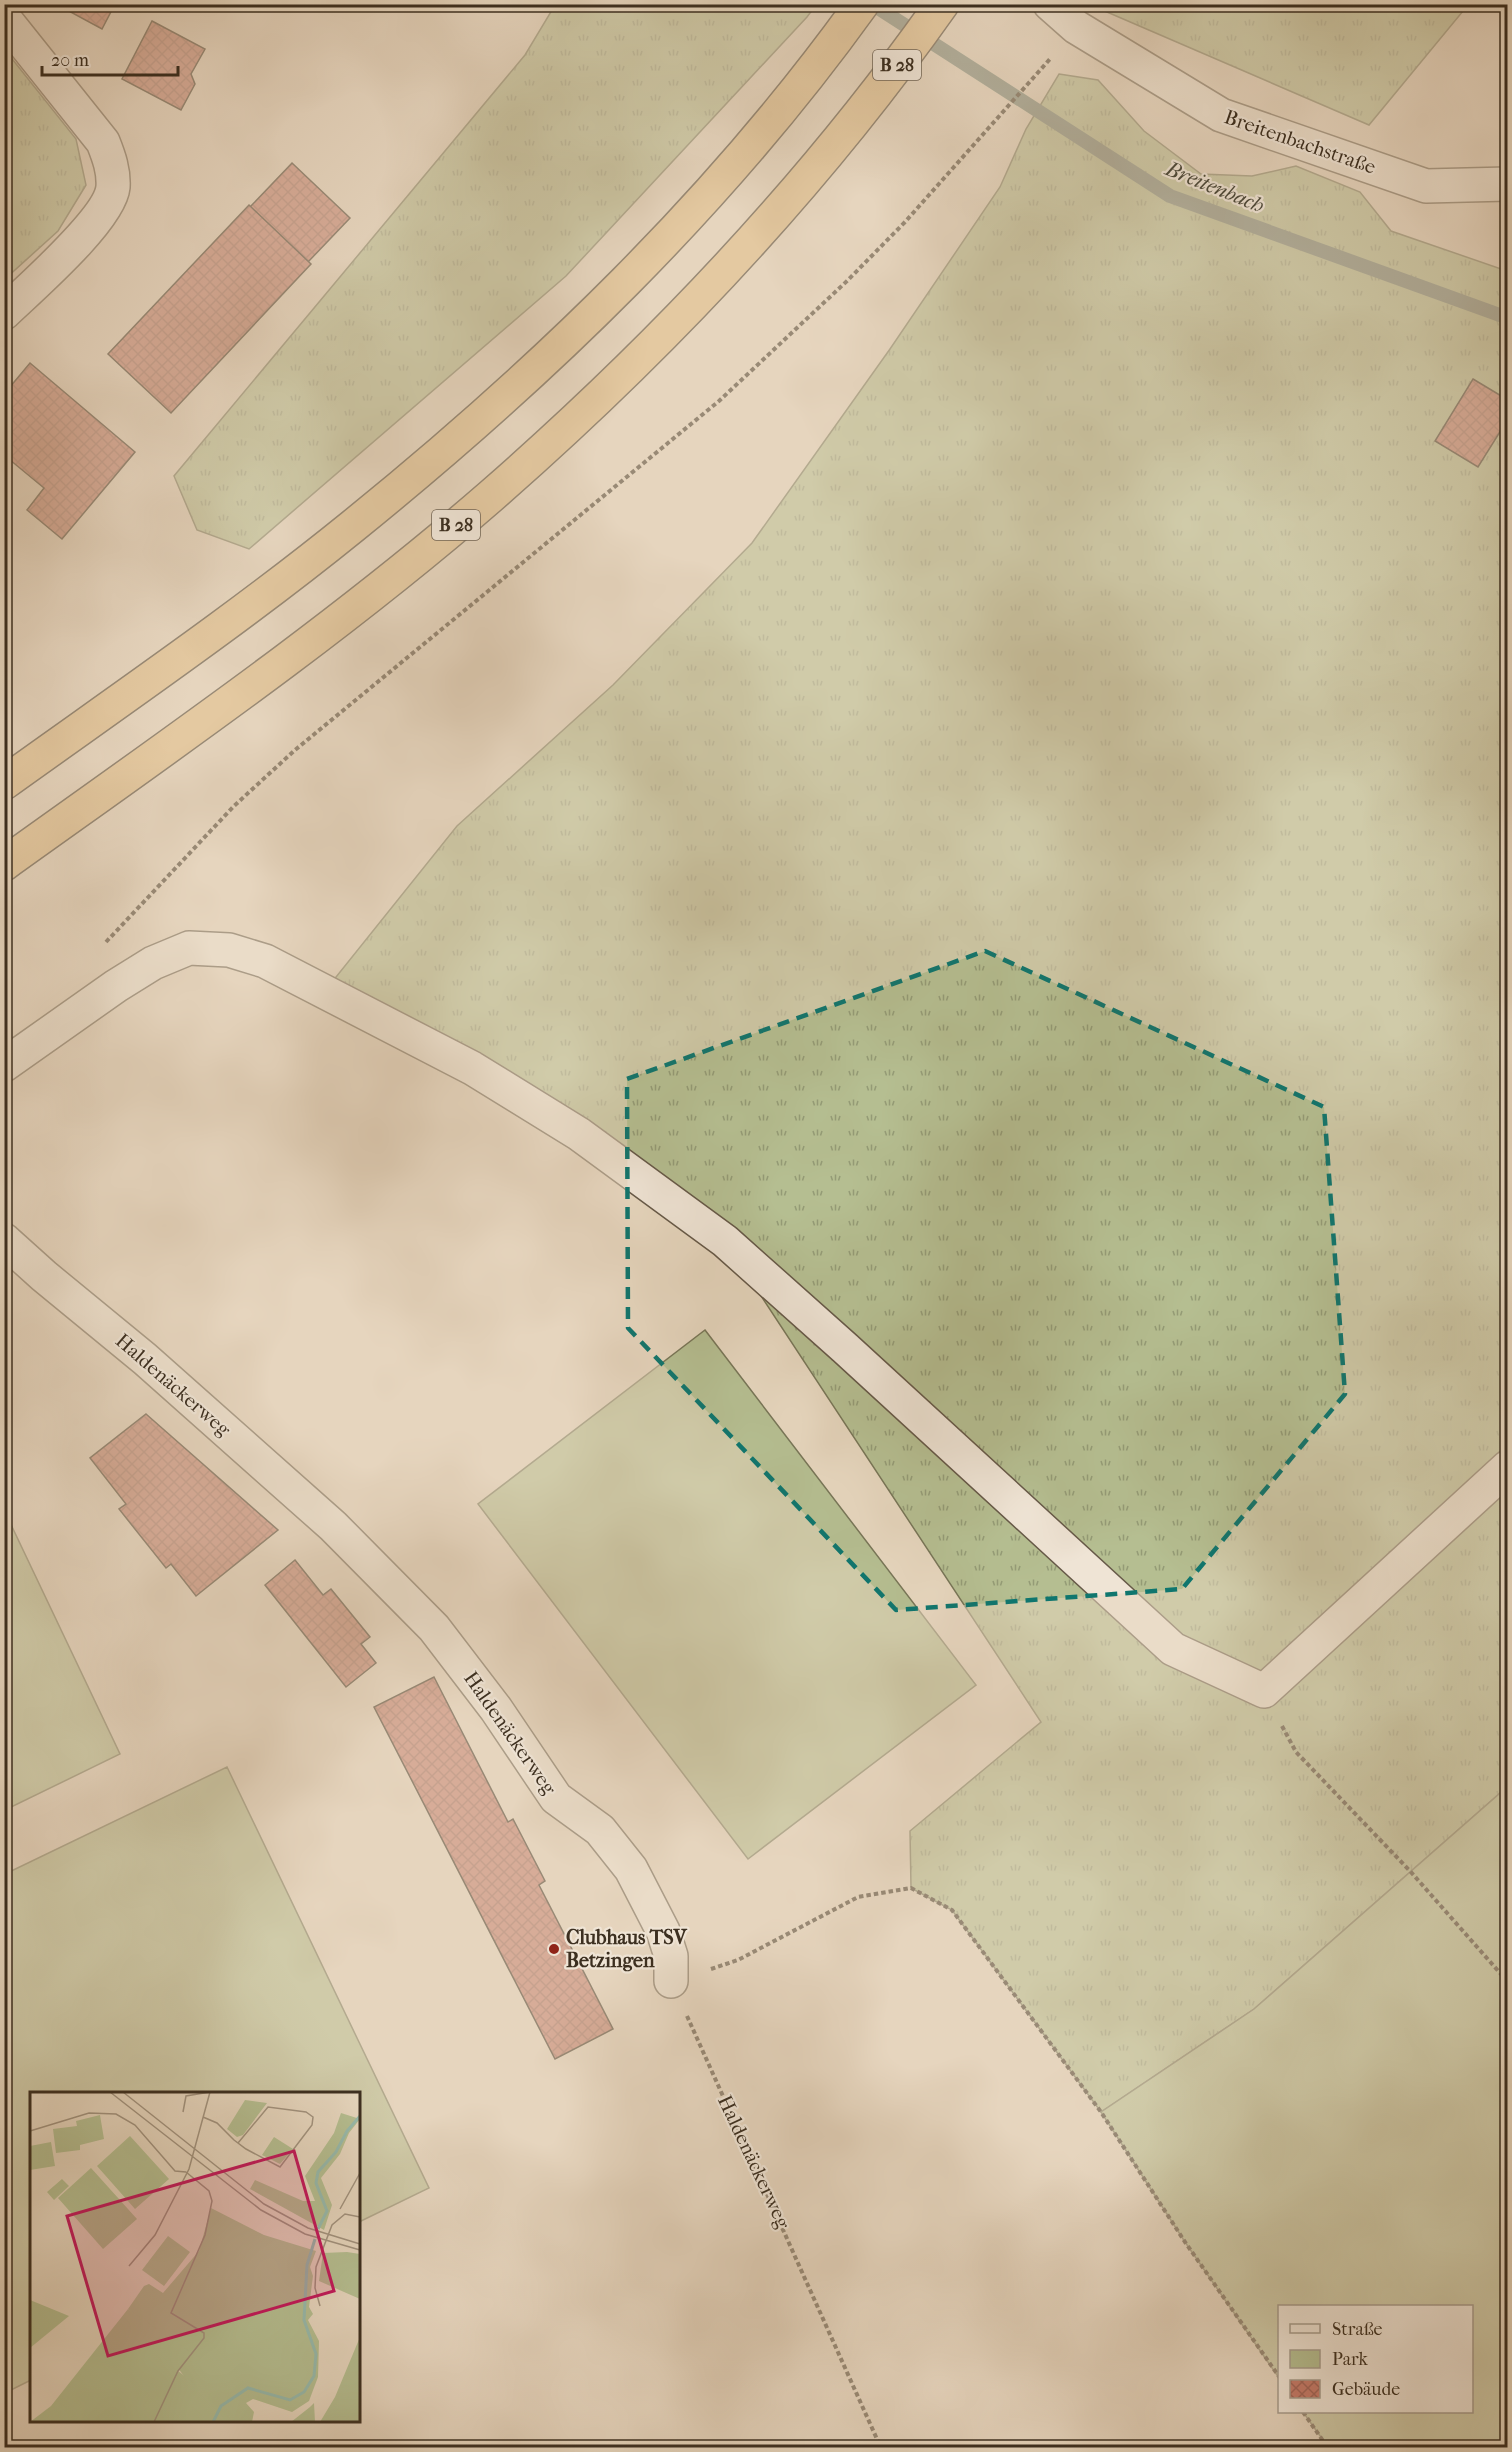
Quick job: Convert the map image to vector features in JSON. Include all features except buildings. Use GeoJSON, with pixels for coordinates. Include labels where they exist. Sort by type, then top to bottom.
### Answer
{"type":"FeatureCollection","features":[{"type":"Feature","properties":{"kind":"highway"},"geometry":{"type":"LineString","coordinates":[[4,783],[243,610],[350,528],[441,453],[533,371],[620,287],[706,198],[802,84],[862,4]]}},
{"type":"Feature","properties":{"kind":"highway","name":"B 28"},"geometry":{"type":"LineString","coordinates":[[4,864],[284,662],[489,497],[596,402],[757,237],[852,124],[942,4]]}},
{"type":"Feature","properties":{"kind":"street","name":"Breitenbachstraße"},"geometry":{"type":"LineString","coordinates":[[1050,4],[1076,27],[1221,115],[1426,186],[1508,184]]}},
{"type":"Feature","properties":{"kind":"street"},"geometry":{"type":"LineString","coordinates":[[4,18],[103,142],[111,162],[113,189],[103,210],[83,235],[4,313]]}},
{"type":"Feature","properties":{"kind":"street"},"geometry":{"type":"LineString","coordinates":[[4,1065],[116,986],[153,963],[189,948],[228,950],[265,961],[472,1068],[579,1134],[725,1241],[1173,1649],[1264,1691],[1508,1467]]}},
{"type":"Feature","properties":{"kind":"street","name":"Haldenäckerweg"},"geometry":{"type":"LineString","coordinates":[[4,1240],[44,1276],[146,1359],[333,1526],[434,1628],[496,1709],[556,1798],[600,1830],[631,1869],[663,1931],[671,1956],[671,1981]]}},
{"type":"Feature","properties":{"kind":"path"},"geometry":{"type":"LineString","coordinates":[[102,947],[234,806],[286,758],[719,401],[847,281],[964,158],[1056,52]]}},
{"type":"Feature","properties":{"kind":"path"},"geometry":{"type":"LineString","coordinates":[[1264,1691],[1296,1752],[1410,1871],[1508,1982]]}},
{"type":"Feature","properties":{"kind":"path"},"geometry":{"type":"LineString","coordinates":[[671,1981],[738,1960],[858,1897],[911,1888],[952,1910],[1101,2112],[1185,2242],[1278,2375]]}},
{"type":"Feature","properties":{"kind":"path","name":"Haldenäckerweg"},"geometry":{"type":"LineString","coordinates":[[671,1981],[882,2448]]}},
{"type":"Feature","properties":{"kind":"path"},"geometry":{"type":"LineString","coordinates":[[1304,2413],[1328,2448]]}},
{"type":"Feature","properties":{"kind":"highlighted area"},"geometry":{"type":"Polygon","coordinates":[[[985,951],[1324,1107],[1345,1394],[1182,1589],[896,1610],[628,1328],[627,1079],[985,951]]]}},
{"type":"Feature","properties":{"kind":"green space"},"geometry":{"type":"Polygon","coordinates":[[[1101,4],[1468,5],[1369,125],[1100,9],[1101,4]]]}},
{"type":"Feature","properties":{"kind":"green space"},"geometry":{"type":"Polygon","coordinates":[[[555,5],[816,5],[566,276],[249,549],[197,530],[174,476],[525,55],[555,5]]]}},
{"type":"Feature","properties":{"kind":"green space"},"geometry":{"type":"Polygon","coordinates":[[[5,50],[76,139],[86,185],[58,231],[5,279],[5,50]]]}},
{"type":"Feature","properties":{"kind":"green space"},"geometry":{"type":"Polygon","coordinates":[[[1059,74],[1098,80],[1144,131],[1201,174],[1252,176],[1296,166],[1360,192],[1391,231],[1507,271],[1507,1787],[1254,2009],[1101,2112],[952,1910],[911,1888],[910,1831],[1041,1722],[725,1241],[324,992],[457,826],[613,685],[752,543],[890,349],[1000,187],[1026,129],[1059,74]]]}},
{"type":"Feature","properties":{"kind":"green space"},"geometry":{"type":"Polygon","coordinates":[[[705,1330],[976,1685],[748,1859],[478,1504],[705,1330]]]}},
{"type":"Feature","properties":{"kind":"green space"},"geometry":{"type":"Polygon","coordinates":[[[5,1512],[120,1754],[4,1810],[5,1512]]]}},
{"type":"Feature","properties":{"kind":"green space"},"geometry":{"type":"Polygon","coordinates":[[[227,1767],[429,2188],[360,2222],[360,2092],[30,2092],[30,2380],[5,2393],[5,1874],[227,1767]]]}},
{"type":"Feature","properties":{"kind":"green space"},"geometry":{"type":"Polygon","coordinates":[[[1507,1787],[1507,2447],[1328,2447],[1304,2413],[1473,2413],[1473,2305],[1278,2305],[1278,2377],[1185,2242],[1101,2112],[1254,2009],[1507,1787]]]}},
{"type":"Feature","properties":{"kind":"waterway","name":"Breitenbach"},"geometry":{"type":"LineString","coordinates":[[872,4],[1170,196],[1508,318]]}},
{"type":"Feature","properties":{"kind":"place","name":"Clubhaus TSV Betzingen"},"geometry":{"type":"Point","coordinates":[554,1949]}}]}
